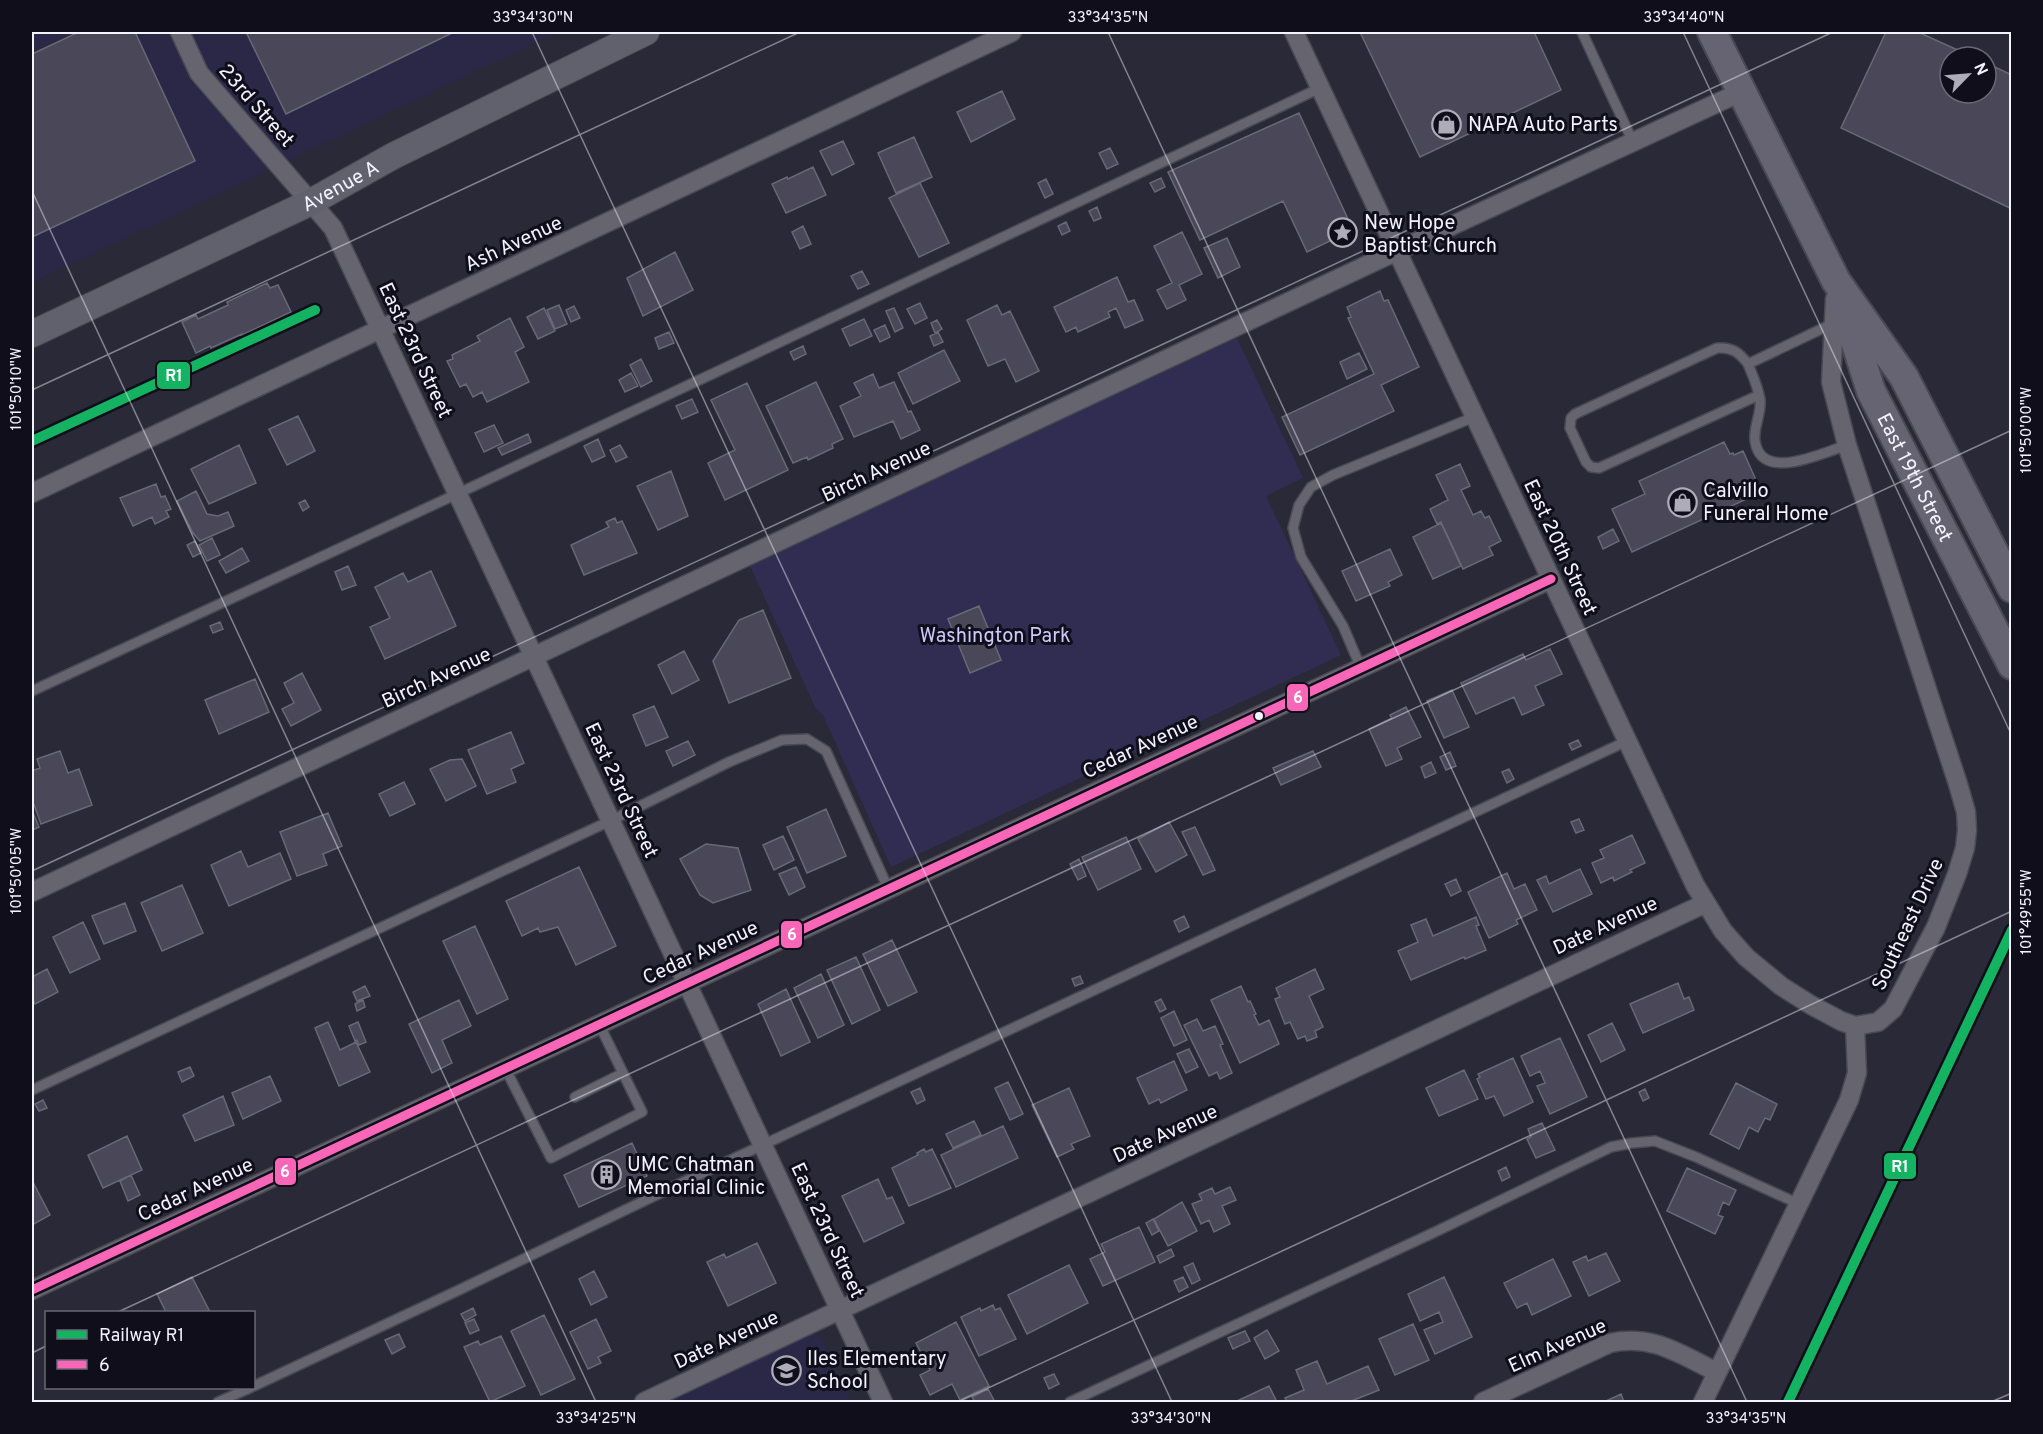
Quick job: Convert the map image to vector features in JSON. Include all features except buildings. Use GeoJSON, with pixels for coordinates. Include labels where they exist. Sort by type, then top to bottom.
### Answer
{"type":"FeatureCollection","features":[{"type":"Feature","properties":{"kind":"main road","name":"Avenue A"},"geometry":{"type":"LineString","coordinates":[[32,334],[311,202],[393,156],[646,32]]}},
{"type":"Feature","properties":{"kind":"main road","name":"East 19th Street"},"geometry":{"type":"LineString","coordinates":[[1712,32],[1836,281],[1904,377],[2012,588]]}},
{"type":"Feature","properties":{"kind":"main road","name":"East 19th Street"},"geometry":{"type":"LineString","coordinates":[[1836,281],[1871,391],[2012,665]]}},
{"type":"Feature","properties":{"kind":"street","name":"23rd Street"},"geometry":{"type":"LineString","coordinates":[[180,32],[200,74],[311,202]]}},
{"type":"Feature","properties":{"kind":"street","name":"Ash Avenue"},"geometry":{"type":"LineString","coordinates":[[32,493],[1012,32]]}},
{"type":"Feature","properties":{"kind":"street","name":"East 20th Street"},"geometry":{"type":"LineString","coordinates":[[1294,32],[1695,885],[1723,931],[1746,957],[1780,986],[1811,1005],[1855,1026]]}},
{"type":"Feature","properties":{"kind":"street","name":"Birch Avenue"},"geometry":{"type":"LineString","coordinates":[[32,892],[1397,251],[1741,92]]}},
{"type":"Feature","properties":{"kind":"street","name":"East 23rd Street"},"geometry":{"type":"LineString","coordinates":[[311,202],[333,228],[382,329],[884,1402]]}},
{"type":"Feature","properties":{"kind":"street","name":"Southeast Drive"},"geometry":{"type":"LineString","coordinates":[[1836,281],[1831,382],[1847,445],[1958,784],[1967,830],[1965,848],[1957,874],[1936,927],[1893,1010],[1878,1022],[1855,1026]]}},
{"type":"Feature","properties":{"kind":"street","name":"Cedar Avenue"},"geometry":{"type":"LineString","coordinates":[[32,1290],[1551,579]]}},
{"type":"Feature","properties":{"kind":"street","name":"Date Avenue"},"geometry":{"type":"LineString","coordinates":[[644,1402],[1706,903]]}},
{"type":"Feature","properties":{"kind":"street"},"geometry":{"type":"LineString","coordinates":[[1703,1402],[1849,1100],[1857,1073],[1855,1026]]}},
{"type":"Feature","properties":{"kind":"street","name":"Elm Avenue"},"geometry":{"type":"LineString","coordinates":[[1483,1402],[1610,1343],[1627,1340],[1643,1340],[1666,1347],[1718,1372]]}},
{"type":"Feature","properties":{"kind":"lane"},"geometry":{"type":"LineString","coordinates":[[1582,32],[1633,142]]}},
{"type":"Feature","properties":{"kind":"lane"},"geometry":{"type":"LineString","coordinates":[[32,691],[459,493],[1320,87]]}},
{"type":"Feature","properties":{"kind":"lane"},"geometry":{"type":"LineString","coordinates":[[1748,364],[1834,323]]}},
{"type":"Feature","properties":{"kind":"lane"},"geometry":{"type":"LineString","coordinates":[[1759,395],[1599,468],[1591,467],[1586,462],[1570,428],[1571,418],[1575,414],[1717,348],[1729,347],[1740,353],[1748,364],[1758,388],[1759,395],[1760,406],[1755,440],[1758,451],[1766,461],[1778,464],[1798,461],[1847,445]]}},
{"type":"Feature","properties":{"kind":"lane"},"geometry":{"type":"LineString","coordinates":[[1360,668],[1343,626],[1301,557],[1293,528],[1299,505],[1311,487],[1333,475],[1474,417]]}},
{"type":"Feature","properties":{"kind":"lane"},"geometry":{"type":"LineString","coordinates":[[32,1090],[782,740],[807,739],[826,751],[888,888]]}},
{"type":"Feature","properties":{"kind":"lane"},"geometry":{"type":"LineString","coordinates":[[255,1386],[763,1144],[1627,741]]}},
{"type":"Feature","properties":{"kind":"lane"},"geometry":{"type":"LineString","coordinates":[[506,1068],[551,1158],[642,1112],[599,1024]]}},
{"type":"Feature","properties":{"kind":"lane"},"geometry":{"type":"LineString","coordinates":[[574,1097],[623,1073]]}},
{"type":"Feature","properties":{"kind":"lane"},"geometry":{"type":"LineString","coordinates":[[1070,1402],[1435,1232],[1611,1147],[1655,1141],[1799,1204]]}},
{"type":"Feature","properties":{"kind":"lane"},"geometry":{"type":"LineString","coordinates":[[218,1402],[247,1389]]}},
{"type":"Feature","properties":{"kind":"shaded area"},"geometry":{"type":"Polygon","coordinates":[[[32,32],[558,32],[32,283],[32,32]]]}},
{"type":"Feature","properties":{"kind":"shaded area","name":"Iles Elementary School"},"geometry":{"type":"Polygon","coordinates":[[[813,1334],[822,1338],[853,1402],[666,1402],[813,1334]]]}},
{"type":"Feature","properties":{"kind":"green space","name":"Washington Park"},"geometry":{"type":"Polygon","coordinates":[[[1237,338],[1303,478],[1266,496],[1341,655],[891,867],[823,715],[816,709],[750,566],[1237,338]]]}},
{"type":"Feature","properties":{"kind":"rail line","name":"R1"},"geometry":{"type":"LineString","coordinates":[[32,441],[315,310]]}},
{"type":"Feature","properties":{"kind":"rail line","name":"R1"},"geometry":{"type":"LineString","coordinates":[[1788,1402],[2012,930]]}},
{"type":"Feature","properties":{"kind":"transit line","name":"6"},"geometry":{"type":"LineString","coordinates":[[32,1290],[1551,579]]}},
{"type":"Feature","properties":{"kind":"place","name":"NAPA Auto Parts"},"geometry":{"type":"Point","coordinates":[1447,124]}},
{"type":"Feature","properties":{"kind":"place","name":"New Hope Baptist Church"},"geometry":{"type":"Point","coordinates":[1343,233]}},
{"type":"Feature","properties":{"kind":"place","name":"Calvillo Funeral Home"},"geometry":{"type":"Point","coordinates":[1682,502]}},
{"type":"Feature","properties":{"kind":"place","name":"UMC Chatman Memorial Clinic"},"geometry":{"type":"Point","coordinates":[606,1175]}},
{"type":"Feature","properties":{"kind":"place","name":"Iles Elementary School"},"geometry":{"type":"Point","coordinates":[786,1370]}}]}
